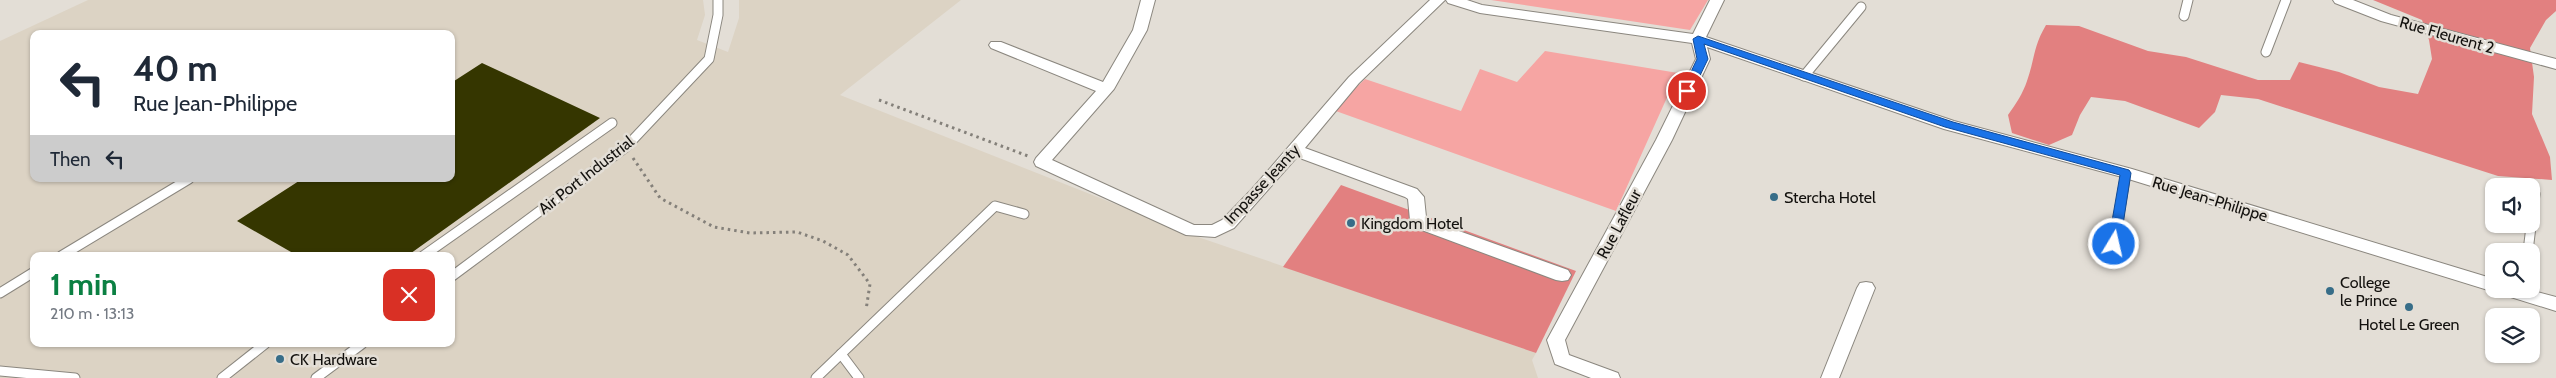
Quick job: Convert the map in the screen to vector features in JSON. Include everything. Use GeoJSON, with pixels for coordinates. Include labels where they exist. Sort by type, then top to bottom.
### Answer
{"type":"FeatureCollection","features":[{"type":"Feature","properties":{"kind":"street"},"geometry":{"type":"LineString","coordinates":[[1042,162],[1106,89],[1140,30],[1148,0]]}},
{"type":"Feature","properties":{"kind":"street","name":"Impasse Jeanty"},"geometry":{"type":"LineString","coordinates":[[1042,162],[1192,231],[1215,230],[1228,224],[1354,80],[1438,0]]}},
{"type":"Feature","properties":{"kind":"street"},"geometry":{"type":"LineString","coordinates":[[1453,0],[1480,9],[1698,39],[1717,0]]}},
{"type":"Feature","properties":{"kind":"street","name":"Rue Fleurent 2"},"geometry":{"type":"LineString","coordinates":[[2340,0],[2386,18],[2556,64]]}},
{"type":"Feature","properties":{"kind":"street","name":"Rue Jean-Philippe"},"geometry":{"type":"LineString","coordinates":[[1698,39],[1949,125],[2126,173],[2485,283]]}},
{"type":"Feature","properties":{"kind":"street","name":"Rue Lafleur"},"geometry":{"type":"LineString","coordinates":[[1612,378],[1561,359],[1556,340],[1664,140],[1699,67],[1702,59],[1698,39]]}},
{"type":"Feature","properties":{"kind":"street"},"geometry":{"type":"LineString","coordinates":[[996,45],[1106,89]]}},
{"type":"Feature","properties":{"kind":"street"},"geometry":{"type":"LineString","coordinates":[[1294,150],[1410,193],[1416,197],[1418,220],[1426,224],[1562,275]]}},
{"type":"Feature","properties":{"kind":"street"},"geometry":{"type":"LineString","coordinates":[[1830,378],[1866,288]]}},
{"type":"Feature","properties":{"kind":"street"},"geometry":{"type":"LineString","coordinates":[[2540,298],[2556,304]]}},
{"type":"Feature","properties":{"kind":"lane","name":"Air Port Industrial"},"geometry":{"type":"LineString","coordinates":[[455,274],[626,147],[709,59],[718,15],[718,0]]}},
{"type":"Feature","properties":{"kind":"lane"},"geometry":{"type":"LineString","coordinates":[[2184,16],[2188,0]]}},
{"type":"Feature","properties":{"kind":"lane"},"geometry":{"type":"LineString","coordinates":[[2266,52],[2286,0]]}},
{"type":"Feature","properties":{"kind":"lane"},"geometry":{"type":"LineString","coordinates":[[1804,76],[1861,7]]}},
{"type":"Feature","properties":{"kind":"lane"},"geometry":{"type":"LineString","coordinates":[[429,252],[612,123]]}},
{"type":"Feature","properties":{"kind":"lane"},"geometry":{"type":"LineString","coordinates":[[2114,244],[2126,173]]}},
{"type":"Feature","properties":{"kind":"lane"},"geometry":{"type":"LineString","coordinates":[[67,252],[184,182]]}},
{"type":"Feature","properties":{"kind":"lane"},"geometry":{"type":"LineString","coordinates":[[816,378],[995,206],[1024,214]]}},
{"type":"Feature","properties":{"kind":"lane"},"geometry":{"type":"LineString","coordinates":[[0,293],[30,274]]}},
{"type":"Feature","properties":{"kind":"lane"},"geometry":{"type":"LineString","coordinates":[[222,378],[261,347]]}},
{"type":"Feature","properties":{"kind":"lane"},"geometry":{"type":"LineString","coordinates":[[316,378],[358,347]]}},
{"type":"Feature","properties":{"kind":"lane"},"geometry":{"type":"LineString","coordinates":[[841,354],[859,378]]}},
{"type":"Feature","properties":{"kind":"lane"},"geometry":{"type":"LineString","coordinates":[[0,372],[75,378]]}},
{"type":"Feature","properties":{"kind":"path"},"geometry":{"type":"LineString","coordinates":[[879,100],[1042,162]]}},
{"type":"Feature","properties":{"kind":"path"},"geometry":{"type":"LineString","coordinates":[[626,147],[660,198],[714,227],[750,234],[797,232],[823,241],[848,255],[870,284],[863,333]]}},
{"type":"Feature","properties":{"kind":"shaded area"},"geometry":{"type":"Polygon","coordinates":[[[88,0],[703,0],[705,15],[697,40],[728,52],[739,18],[739,0],[961,0],[840,95],[1201,238],[1536,353],[1532,360],[1538,378],[0,378],[0,41],[88,0]]]}},
{"type":"Feature","properties":{"kind":"shaded area"},"geometry":{"type":"Polygon","coordinates":[[[1491,0],[1708,0],[1690,30],[1491,0]]]}},
{"type":"Feature","properties":{"kind":"shaded area"},"geometry":{"type":"Polygon","coordinates":[[[2373,0],[2556,0],[2556,11],[2546,20],[2530,48],[2534,77],[2532,114],[2550,157],[2552,180],[2498,176],[2258,99],[2221,95],[2215,112],[2199,128],[2125,101],[2091,97],[2080,115],[2072,135],[2049,145],[2012,133],[2008,115],[2025,85],[2030,73],[2036,46],[2046,25],[2079,26],[2148,51],[2186,57],[2258,80],[2290,80],[2299,62],[2339,72],[2379,87],[2418,94],[2432,59],[2429,40],[2422,20],[2373,0]]]}},
{"type":"Feature","properties":{"kind":"shaded area"},"geometry":{"type":"Polygon","coordinates":[[[1545,51],[1678,73],[1616,211],[1333,110],[1365,79],[1461,111],[1480,69],[1517,82],[1545,51]]]}},
{"type":"Feature","properties":{"kind":"shaded area"},"geometry":{"type":"Polygon","coordinates":[[[1341,185],[1576,271],[1536,353],[1283,267],[1341,185]]]}},
{"type":"Feature","properties":{"kind":"building"},"geometry":{"type":"Polygon","coordinates":[[[482,63],[600,118],[413,252],[291,252],[237,221],[297,182],[455,182],[455,80],[482,63]]]}},
{"type":"Feature","properties":{"kind":"place","name":"Stercha Hotel"},"geometry":{"type":"Point","coordinates":[1774,197]}},
{"type":"Feature","properties":{"kind":"place","name":"Kingdom Hotel"},"geometry":{"type":"Point","coordinates":[1351,223]}},
{"type":"Feature","properties":{"kind":"place","name":"College le Prince"},"geometry":{"type":"Point","coordinates":[2330,291]}},
{"type":"Feature","properties":{"kind":"place","name":"Hotel Le Green"},"geometry":{"type":"Point","coordinates":[2409,307]}},
{"type":"Feature","properties":{"kind":"place","name":"CK Hardware"},"geometry":{"type":"Point","coordinates":[280,359]}},
{"type":"Feature","properties":{"kind":"route"},"geometry":{"type":"LineString","coordinates":[[1687,91],[1702,59],[1698,39],[1949,125],[2126,173],[2114,244]]}}]}
